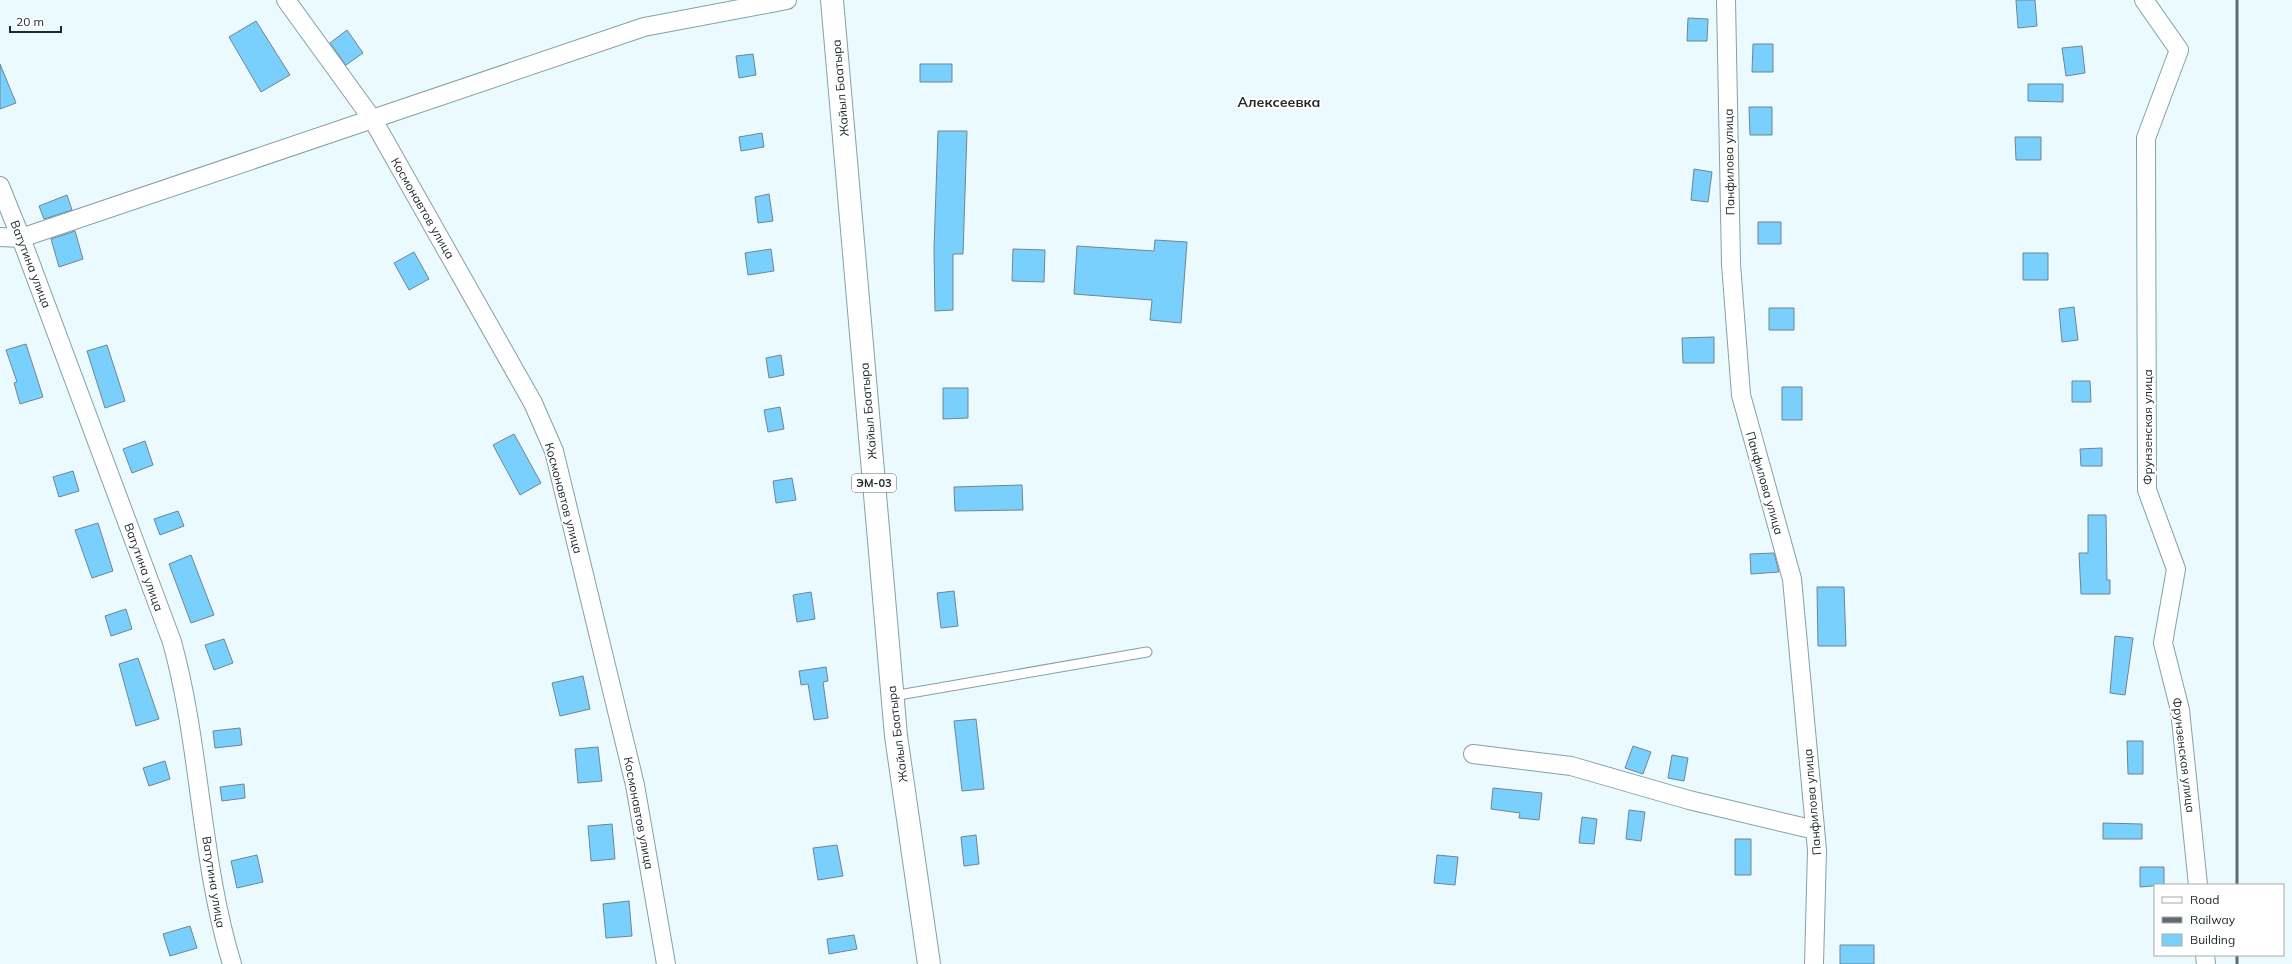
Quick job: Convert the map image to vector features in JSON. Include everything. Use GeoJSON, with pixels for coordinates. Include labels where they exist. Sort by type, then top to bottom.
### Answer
{"type":"FeatureCollection","features":[{"type":"Feature","properties":{"kind":"highway","name":"Жайыл Баатыра"},"geometry":{"type":"LineString","coordinates":[[832,0],[896,736],[929,964]]}},
{"type":"Feature","properties":{"kind":"street","name":"Космонавтов улица"},"geometry":{"type":"LineString","coordinates":[[286,0],[373,120],[533,403],[554,451],[635,785],[666,964]]}},
{"type":"Feature","properties":{"kind":"street"},"geometry":{"type":"LineString","coordinates":[[0,237],[21,238],[644,27],[787,0]]}},
{"type":"Feature","properties":{"kind":"street","name":"Панфилова улица"},"geometry":{"type":"LineString","coordinates":[[1726,0],[1731,264],[1741,396],[1792,579],[1817,850],[1814,964]]}},
{"type":"Feature","properties":{"kind":"street","name":"Фрунзенская улица"},"geometry":{"type":"LineString","coordinates":[[2144,0],[2179,50],[2146,138],[2147,490],[2176,569],[2163,643],[2180,710],[2198,884]]}},
{"type":"Feature","properties":{"kind":"street","name":"Ватутина улица"},"geometry":{"type":"LineString","coordinates":[[0,186],[21,238],[172,642],[183,683],[220,924],[232,964]]}},
{"type":"Feature","properties":{"kind":"street"},"geometry":{"type":"LineString","coordinates":[[1473,754],[1570,766],[1689,800],[1815,830]]}},
{"type":"Feature","properties":{"kind":"lane"},"geometry":{"type":"LineString","coordinates":[[893,696],[1147,652]]}},
{"type":"Feature","properties":{"kind":"building"},"geometry":{"type":"Polygon","coordinates":[[[2016,0],[2035,0],[2037,26],[2018,28],[2016,0]]]}},
{"type":"Feature","properties":{"kind":"building"},"geometry":{"type":"Polygon","coordinates":[[[1688,18],[1708,19],[1707,41],[1687,41],[1688,18]]]}},
{"type":"Feature","properties":{"kind":"building"},"geometry":{"type":"Polygon","coordinates":[[[256,21],[290,75],[261,92],[229,37],[256,21]]]}},
{"type":"Feature","properties":{"kind":"building"},"geometry":{"type":"Polygon","coordinates":[[[347,30],[363,53],[346,65],[330,43],[347,30]]]}},
{"type":"Feature","properties":{"kind":"building"},"geometry":{"type":"Polygon","coordinates":[[[1753,44],[1773,44],[1773,72],[1752,72],[1753,44]]]}},
{"type":"Feature","properties":{"kind":"building"},"geometry":{"type":"Polygon","coordinates":[[[2082,46],[2085,73],[2066,76],[2062,48],[2082,46]]]}},
{"type":"Feature","properties":{"kind":"building"},"geometry":{"type":"Polygon","coordinates":[[[753,54],[756,75],[739,78],[736,56],[753,54]]]}},
{"type":"Feature","properties":{"kind":"building"},"geometry":{"type":"Polygon","coordinates":[[[0,64],[16,103],[0,109],[0,64]]]}},
{"type":"Feature","properties":{"kind":"building"},"geometry":{"type":"Polygon","coordinates":[[[920,64],[952,64],[952,82],[920,82],[920,64]]]}},
{"type":"Feature","properties":{"kind":"building"},"geometry":{"type":"Polygon","coordinates":[[[2028,84],[2063,84],[2063,102],[2028,101],[2028,84]]]}},
{"type":"Feature","properties":{"kind":"building"},"geometry":{"type":"Polygon","coordinates":[[[1749,107],[1772,107],[1772,135],[1750,135],[1749,107]]]}},
{"type":"Feature","properties":{"kind":"building"},"geometry":{"type":"Polygon","coordinates":[[[938,131],[967,131],[963,254],[953,254],[953,310],[935,311],[934,249],[938,131]]]}},
{"type":"Feature","properties":{"kind":"building"},"geometry":{"type":"Polygon","coordinates":[[[762,133],[764,147],[741,151],[739,137],[762,133]]]}},
{"type":"Feature","properties":{"kind":"building"},"geometry":{"type":"Polygon","coordinates":[[[2015,137],[2041,137],[2041,160],[2016,160],[2015,137]]]}},
{"type":"Feature","properties":{"kind":"building"},"geometry":{"type":"Polygon","coordinates":[[[1694,169],[1712,172],[1708,202],[1691,200],[1694,169]]]}},
{"type":"Feature","properties":{"kind":"building"},"geometry":{"type":"Polygon","coordinates":[[[769,194],[773,221],[758,223],[755,197],[769,194]]]}},
{"type":"Feature","properties":{"kind":"building"},"geometry":{"type":"Polygon","coordinates":[[[67,195],[72,210],[44,219],[39,206],[67,195]]]}},
{"type":"Feature","properties":{"kind":"building"},"geometry":{"type":"Polygon","coordinates":[[[1758,222],[1781,222],[1781,244],[1758,244],[1758,222]]]}},
{"type":"Feature","properties":{"kind":"building"},"geometry":{"type":"Polygon","coordinates":[[[75,231],[83,259],[59,267],[51,239],[75,231]]]}},
{"type":"Feature","properties":{"kind":"building"},"geometry":{"type":"Polygon","coordinates":[[[1155,240],[1187,242],[1181,323],[1150,320],[1152,300],[1074,294],[1077,246],[1154,251],[1155,240]]]}},
{"type":"Feature","properties":{"kind":"building"},"geometry":{"type":"Polygon","coordinates":[[[771,249],[774,271],[748,275],[745,253],[771,249]]]}},
{"type":"Feature","properties":{"kind":"building"},"geometry":{"type":"Polygon","coordinates":[[[1013,249],[1045,250],[1044,282],[1012,281],[1013,249]]]}},
{"type":"Feature","properties":{"kind":"building"},"geometry":{"type":"Polygon","coordinates":[[[414,252],[429,279],[409,290],[394,263],[414,252]]]}},
{"type":"Feature","properties":{"kind":"building"},"geometry":{"type":"Polygon","coordinates":[[[2023,253],[2048,253],[2048,280],[2023,280],[2023,253]]]}},
{"type":"Feature","properties":{"kind":"building"},"geometry":{"type":"Polygon","coordinates":[[[2074,307],[2078,340],[2062,342],[2059,309],[2074,307]]]}},
{"type":"Feature","properties":{"kind":"building"},"geometry":{"type":"Polygon","coordinates":[[[1769,308],[1794,308],[1794,330],[1769,330],[1769,308]]]}},
{"type":"Feature","properties":{"kind":"building"},"geometry":{"type":"Polygon","coordinates":[[[1714,337],[1714,363],[1683,363],[1682,338],[1714,337]]]}},
{"type":"Feature","properties":{"kind":"building"},"geometry":{"type":"Polygon","coordinates":[[[26,344],[43,397],[20,404],[14,383],[17,382],[6,350],[26,344]]]}},
{"type":"Feature","properties":{"kind":"building"},"geometry":{"type":"Polygon","coordinates":[[[107,345],[125,401],[105,408],[87,351],[107,345]]]}},
{"type":"Feature","properties":{"kind":"building"},"geometry":{"type":"Polygon","coordinates":[[[781,355],[784,375],[769,378],[766,358],[781,355]]]}},
{"type":"Feature","properties":{"kind":"building"},"geometry":{"type":"Polygon","coordinates":[[[2072,381],[2090,381],[2091,402],[2072,402],[2072,381]]]}},
{"type":"Feature","properties":{"kind":"building"},"geometry":{"type":"Polygon","coordinates":[[[1782,387],[1802,387],[1802,420],[1782,420],[1782,387]]]}},
{"type":"Feature","properties":{"kind":"building"},"geometry":{"type":"Polygon","coordinates":[[[943,388],[968,388],[968,418],[943,419],[943,388]]]}},
{"type":"Feature","properties":{"kind":"building"},"geometry":{"type":"Polygon","coordinates":[[[780,407],[784,429],[768,432],[764,410],[780,407]]]}},
{"type":"Feature","properties":{"kind":"building"},"geometry":{"type":"Polygon","coordinates":[[[514,434],[541,483],[520,495],[493,445],[514,434]]]}},
{"type":"Feature","properties":{"kind":"building"},"geometry":{"type":"Polygon","coordinates":[[[145,441],[153,465],[132,473],[123,449],[145,441]]]}},
{"type":"Feature","properties":{"kind":"building"},"geometry":{"type":"Polygon","coordinates":[[[2102,448],[2102,466],[2081,466],[2080,449],[2102,448]]]}},
{"type":"Feature","properties":{"kind":"building"},"geometry":{"type":"Polygon","coordinates":[[[73,471],[79,491],[59,497],[53,477],[73,471]]]}},
{"type":"Feature","properties":{"kind":"building"},"geometry":{"type":"Polygon","coordinates":[[[792,478],[796,500],[776,503],[773,481],[792,478]]]}},
{"type":"Feature","properties":{"kind":"building"},"geometry":{"type":"Polygon","coordinates":[[[1022,485],[1023,510],[955,511],[954,487],[1022,485]]]}},
{"type":"Feature","properties":{"kind":"building"},"geometry":{"type":"Polygon","coordinates":[[[178,511],[184,526],[160,535],[154,519],[178,511]]]}},
{"type":"Feature","properties":{"kind":"building"},"geometry":{"type":"Polygon","coordinates":[[[2088,515],[2106,515],[2107,580],[2110,580],[2110,594],[2081,594],[2079,553],[2088,553],[2088,515]]]}},
{"type":"Feature","properties":{"kind":"building"},"geometry":{"type":"Polygon","coordinates":[[[98,523],[113,571],[92,578],[75,530],[98,523]]]}},
{"type":"Feature","properties":{"kind":"building"},"geometry":{"type":"Polygon","coordinates":[[[1774,553],[1779,572],[1751,574],[1750,554],[1774,553]]]}},
{"type":"Feature","properties":{"kind":"building"},"geometry":{"type":"Polygon","coordinates":[[[191,555],[214,615],[191,623],[169,564],[191,555]]]}},
{"type":"Feature","properties":{"kind":"building"},"geometry":{"type":"Polygon","coordinates":[[[1817,587],[1844,587],[1846,646],[1818,646],[1817,587]]]}},
{"type":"Feature","properties":{"kind":"building"},"geometry":{"type":"Polygon","coordinates":[[[954,591],[958,626],[941,628],[937,593],[954,591]]]}},
{"type":"Feature","properties":{"kind":"building"},"geometry":{"type":"Polygon","coordinates":[[[811,592],[815,619],[797,622],[793,595],[811,592]]]}},
{"type":"Feature","properties":{"kind":"building"},"geometry":{"type":"Polygon","coordinates":[[[126,609],[132,629],[111,636],[105,616],[126,609]]]}},
{"type":"Feature","properties":{"kind":"building"},"geometry":{"type":"Polygon","coordinates":[[[2115,636],[2133,638],[2125,695],[2110,693],[2115,636]]]}},
{"type":"Feature","properties":{"kind":"building"},"geometry":{"type":"Polygon","coordinates":[[[224,639],[233,663],[214,670],[205,645],[224,639]]]}},
{"type":"Feature","properties":{"kind":"building"},"geometry":{"type":"Polygon","coordinates":[[[138,658],[159,719],[136,726],[119,664],[138,658]]]}},
{"type":"Feature","properties":{"kind":"building"},"geometry":{"type":"Polygon","coordinates":[[[826,667],[828,681],[823,682],[828,718],[814,720],[808,684],[801,685],[799,671],[826,667]]]}},
{"type":"Feature","properties":{"kind":"building"},"geometry":{"type":"Polygon","coordinates":[[[583,676],[590,709],[560,716],[552,683],[583,676]]]}},
{"type":"Feature","properties":{"kind":"building"},"geometry":{"type":"Polygon","coordinates":[[[976,719],[984,789],[962,791],[954,721],[976,719]]]}},
{"type":"Feature","properties":{"kind":"building"},"geometry":{"type":"Polygon","coordinates":[[[240,728],[242,745],[215,748],[213,731],[240,728]]]}},
{"type":"Feature","properties":{"kind":"building"},"geometry":{"type":"Polygon","coordinates":[[[2127,741],[2143,741],[2143,774],[2128,774],[2127,741]]]}},
{"type":"Feature","properties":{"kind":"building"},"geometry":{"type":"Polygon","coordinates":[[[1633,746],[1651,752],[1643,774],[1625,768],[1633,746]]]}},
{"type":"Feature","properties":{"kind":"building"},"geometry":{"type":"Polygon","coordinates":[[[598,747],[602,781],[578,783],[575,749],[598,747]]]}},
{"type":"Feature","properties":{"kind":"building"},"geometry":{"type":"Polygon","coordinates":[[[1672,755],[1688,758],[1684,781],[1668,778],[1672,755]]]}},
{"type":"Feature","properties":{"kind":"building"},"geometry":{"type":"Polygon","coordinates":[[[165,761],[170,779],[149,786],[143,768],[165,761]]]}},
{"type":"Feature","properties":{"kind":"building"},"geometry":{"type":"Polygon","coordinates":[[[244,784],[245,798],[222,801],[220,787],[244,784]]]}},
{"type":"Feature","properties":{"kind":"building"},"geometry":{"type":"Polygon","coordinates":[[[1493,788],[1542,793],[1539,820],[1519,818],[1520,813],[1491,809],[1493,788]]]}},
{"type":"Feature","properties":{"kind":"building"},"geometry":{"type":"Polygon","coordinates":[[[1629,810],[1645,812],[1641,841],[1626,839],[1629,810]]]}},
{"type":"Feature","properties":{"kind":"building"},"geometry":{"type":"Polygon","coordinates":[[[1582,817],[1597,819],[1594,844],[1579,843],[1582,817]]]}},
{"type":"Feature","properties":{"kind":"building"},"geometry":{"type":"Polygon","coordinates":[[[2103,823],[2142,824],[2142,839],[2103,839],[2103,823]]]}},
{"type":"Feature","properties":{"kind":"building"},"geometry":{"type":"Polygon","coordinates":[[[612,824],[615,859],[591,861],[588,826],[612,824]]]}},
{"type":"Feature","properties":{"kind":"building"},"geometry":{"type":"Polygon","coordinates":[[[976,835],[979,864],[964,866],[961,837],[976,835]]]}},
{"type":"Feature","properties":{"kind":"building"},"geometry":{"type":"Polygon","coordinates":[[[1735,839],[1751,839],[1751,875],[1735,875],[1735,839]]]}},
{"type":"Feature","properties":{"kind":"building"},"geometry":{"type":"Polygon","coordinates":[[[837,845],[843,876],[818,880],[813,848],[837,845]]]}},
{"type":"Feature","properties":{"kind":"building"},"geometry":{"type":"Polygon","coordinates":[[[257,855],[263,882],[237,888],[231,861],[257,855]]]}},
{"type":"Feature","properties":{"kind":"building"},"geometry":{"type":"Polygon","coordinates":[[[1437,855],[1458,857],[1455,885],[1434,883],[1437,855]]]}},
{"type":"Feature","properties":{"kind":"building"},"geometry":{"type":"Polygon","coordinates":[[[2140,867],[2164,867],[2164,884],[2154,884],[2154,886],[2140,887],[2140,867]]]}},
{"type":"Feature","properties":{"kind":"building"},"geometry":{"type":"Polygon","coordinates":[[[629,901],[632,936],[606,938],[603,904],[629,901]]]}},
{"type":"Feature","properties":{"kind":"building"},"geometry":{"type":"Polygon","coordinates":[[[190,926],[197,948],[170,956],[163,934],[190,926]]]}},
{"type":"Feature","properties":{"kind":"building"},"geometry":{"type":"Polygon","coordinates":[[[854,935],[857,949],[829,954],[827,939],[854,935]]]}},
{"type":"Feature","properties":{"kind":"building"},"geometry":{"type":"Polygon","coordinates":[[[1840,945],[1874,945],[1874,964],[1840,964],[1840,945]]]}},
{"type":"Feature","properties":{"kind":"railway"},"geometry":{"type":"LineString","coordinates":[[2237,0],[2237,884]]}},
{"type":"Feature","properties":{"kind":"railway"},"geometry":{"type":"LineString","coordinates":[[2237,956],[2237,964]]}},
{"type":"Feature","properties":{"kind":"district","name":"Алексеевка"},"geometry":{"type":"Point","coordinates":[1279,102]}}]}
